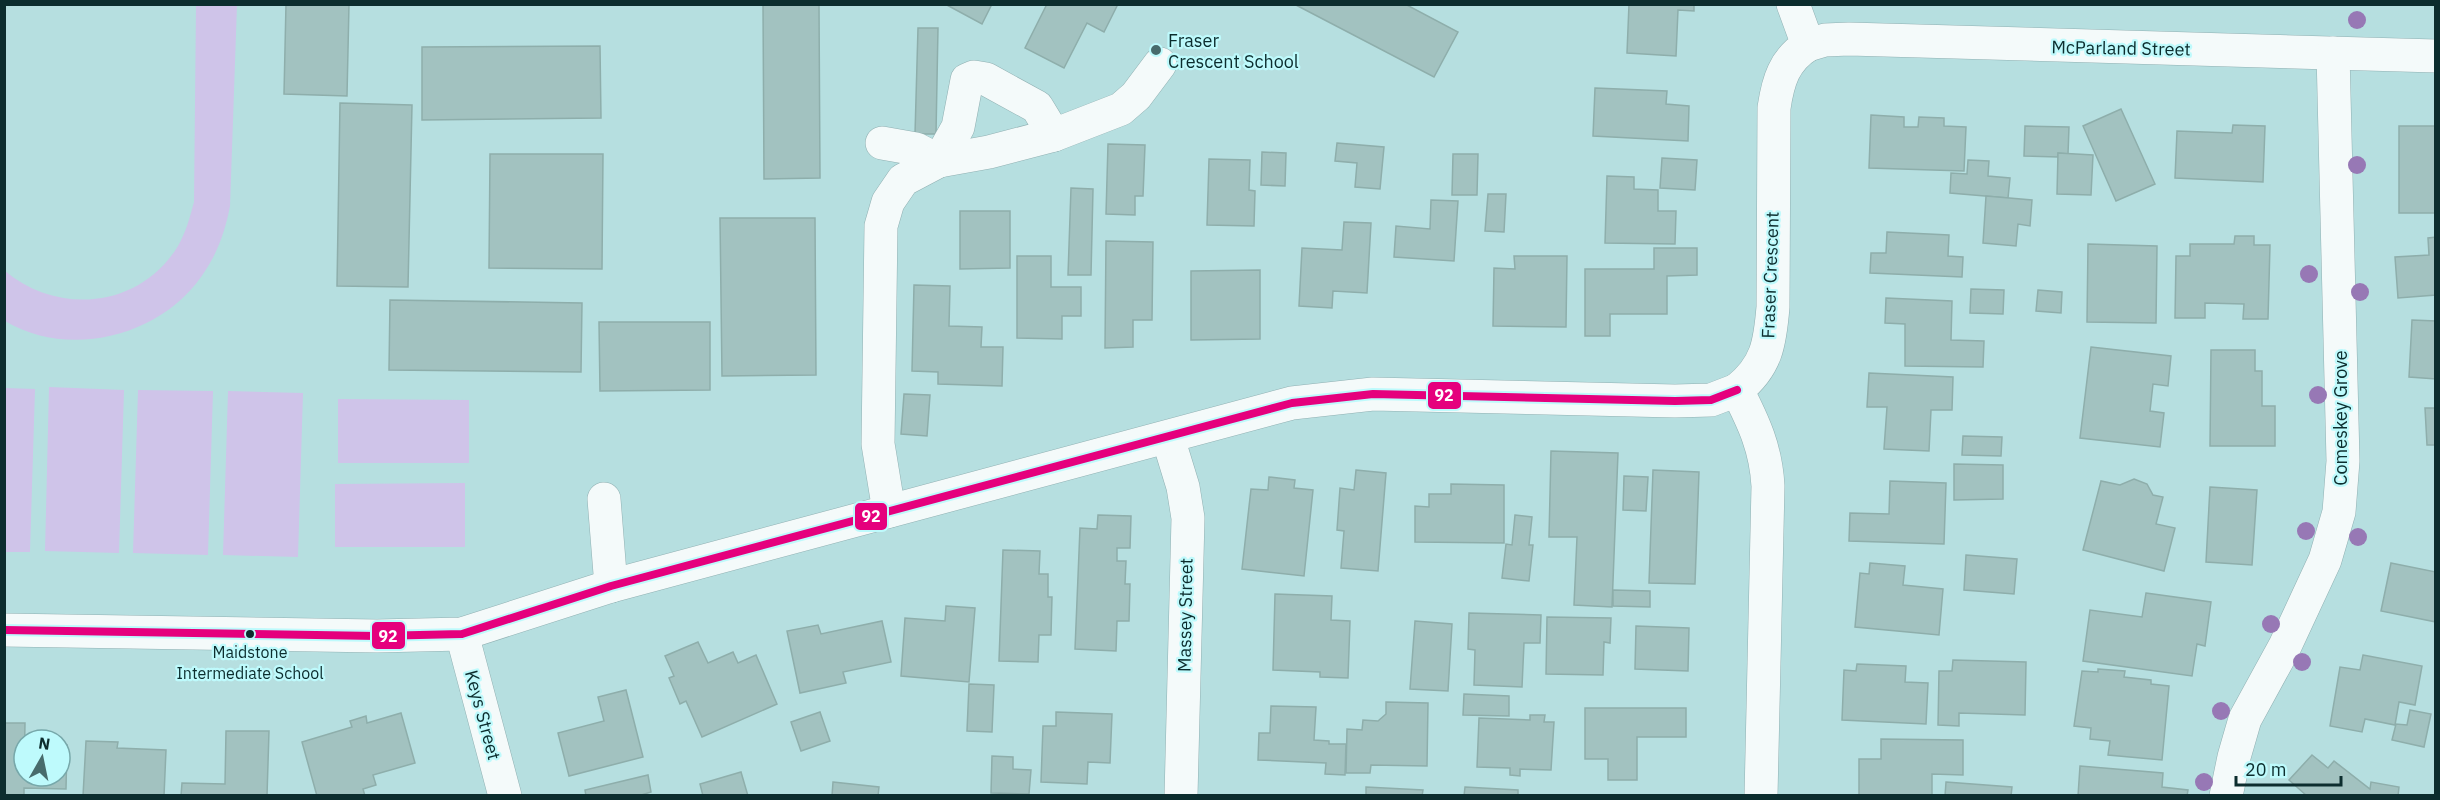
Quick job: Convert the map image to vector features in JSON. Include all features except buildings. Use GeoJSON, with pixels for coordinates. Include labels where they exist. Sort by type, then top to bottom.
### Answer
{"type":"FeatureCollection","features":[{"type":"Feature","properties":{"kind":"street"},"geometry":{"type":"LineString","coordinates":[[1793,4],[1808,45]]}},
{"type":"Feature","properties":{"kind":"street","name":"McParland Street"},"geometry":{"type":"LineString","coordinates":[[1808,45],[1825,40],[1849,39],[2436,56]]}},
{"type":"Feature","properties":{"kind":"street","name":"Fraser Crescent"},"geometry":{"type":"LineString","coordinates":[[1737,390],[1751,379],[1762,363],[1770,339],[1773,307],[1774,108],[1782,71],[1790,60],[1808,45]]}},
{"type":"Feature","properties":{"kind":"street","name":"Comeskey Grove"},"geometry":{"type":"LineString","coordinates":[[2226,795],[2245,719],[2306,603],[2325,560],[2339,512],[2343,461],[2333,53]]}},
{"type":"Feature","properties":{"kind":"street"},"geometry":{"type":"LineString","coordinates":[[888,511],[878,444],[881,226],[888,202],[903,180],[939,161],[989,152],[1054,135],[1121,109],[1137,96],[1160,64]]}},
{"type":"Feature","properties":{"kind":"street"},"geometry":{"type":"LineString","coordinates":[[939,161],[958,127],[967,80],[974,77],[986,78],[1037,107],[1054,135]]}},
{"type":"Feature","properties":{"kind":"street"},"geometry":{"type":"LineString","coordinates":[[882,143],[916,149],[939,161]]}},
{"type":"Feature","properties":{"kind":"street"},"geometry":{"type":"LineString","coordinates":[[4,630],[377,636],[462,634],[611,586],[1292,403],[1374,394],[1711,400],[1737,390],[1756,430],[1767,461],[1761,795]]}},
{"type":"Feature","properties":{"kind":"street","name":"Massey Street"},"geometry":{"type":"LineString","coordinates":[[1168,438],[1183,487],[1188,518],[1181,795]]}},
{"type":"Feature","properties":{"kind":"street"},"geometry":{"type":"LineString","coordinates":[[604,499],[611,586]]}},
{"type":"Feature","properties":{"kind":"street","name":"Keys Street"},"geometry":{"type":"LineString","coordinates":[[462,634],[505,795]]}},
{"type":"Feature","properties":{"kind":"shaded area"},"geometry":{"type":"Polygon","coordinates":[[[196,5],[237,5],[230,206],[220,243],[207,269],[183,298],[162,315],[111,336],[84,340],[56,339],[30,332],[5,321],[5,271],[26,285],[49,295],[73,299],[98,299],[121,293],[143,282],[162,267],[178,246],[186,230],[194,202],[196,5]]]}},
{"type":"Feature","properties":{"kind":"shaded area"},"geometry":{"type":"Polygon","coordinates":[[[49,387],[124,390],[119,553],[45,551],[49,387]]]}},
{"type":"Feature","properties":{"kind":"shaded area"},"geometry":{"type":"Polygon","coordinates":[[[5,388],[35,389],[30,552],[5,552],[5,388]]]}},
{"type":"Feature","properties":{"kind":"shaded area"},"geometry":{"type":"Polygon","coordinates":[[[138,390],[213,391],[208,555],[133,553],[138,390]]]}},
{"type":"Feature","properties":{"kind":"shaded area"},"geometry":{"type":"Polygon","coordinates":[[[228,391],[303,393],[298,557],[223,555],[228,391]]]}},
{"type":"Feature","properties":{"kind":"shaded area"},"geometry":{"type":"Polygon","coordinates":[[[338,399],[469,400],[469,463],[338,463],[338,399]]]}},
{"type":"Feature","properties":{"kind":"shaded area"},"geometry":{"type":"Polygon","coordinates":[[[465,483],[465,547],[335,547],[335,484],[465,483]]]}},
{"type":"Feature","properties":{"kind":"transit line","name":"92"},"geometry":{"type":"LineString","coordinates":[[4,630],[377,636],[462,634],[611,586],[1292,403],[1373,394],[1711,400],[1737,390]]}},
{"type":"Feature","properties":{"kind":"place","name":"Fraser Crescent School"},"geometry":{"type":"Point","coordinates":[1156,50]}},
{"type":"Feature","properties":{"kind":"place","name":"Maidstone Intermediate School"},"geometry":{"type":"Point","coordinates":[250,634]}}]}
